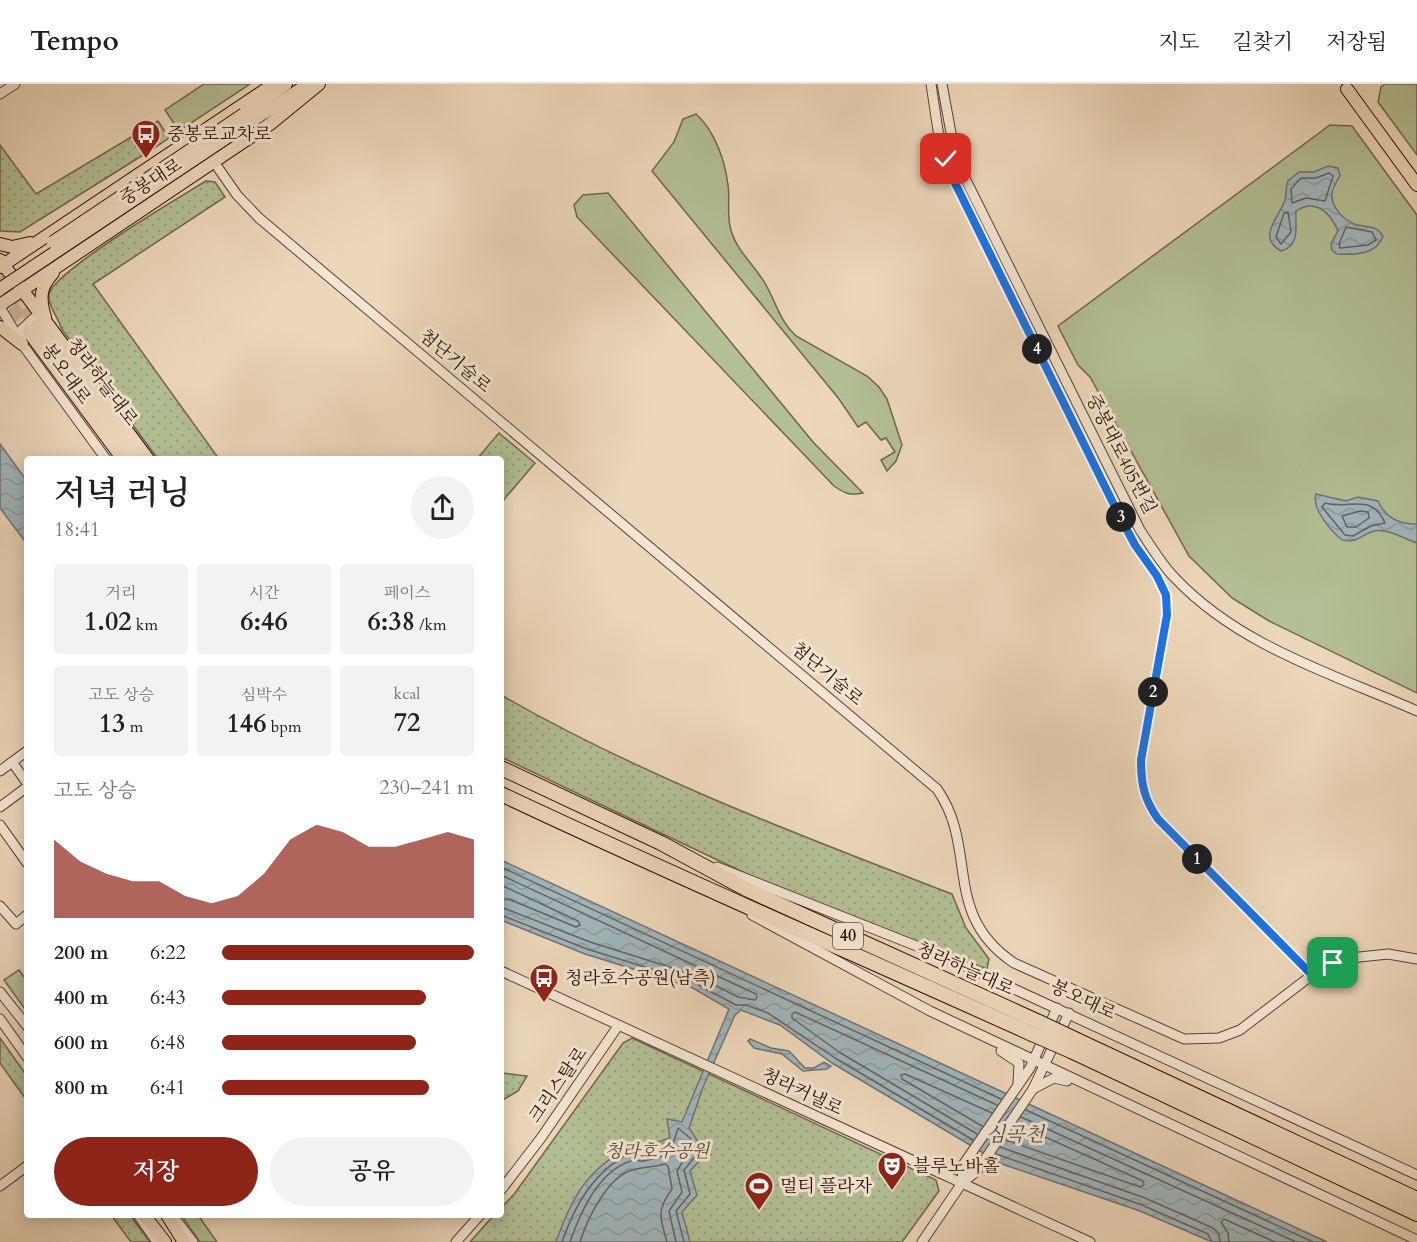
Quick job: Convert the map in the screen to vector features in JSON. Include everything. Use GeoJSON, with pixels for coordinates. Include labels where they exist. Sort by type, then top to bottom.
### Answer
{"type":"FeatureCollection","features":[{"type":"Feature","properties":{"kind":"highway","name":"청라하늘대로"},"geometry":{"type":"LineString","coordinates":[[39,327],[122,456]]}},
{"type":"Feature","properties":{"kind":"highway","name":"청라하늘대로"},"geometry":{"type":"LineString","coordinates":[[39,327],[134,456]]}},
{"type":"Feature","properties":{"kind":"highway","name":"청라하늘대로"},"geometry":{"type":"LineString","coordinates":[[504,769],[661,843],[748,890],[1417,1214]]}},
{"type":"Feature","properties":{"kind":"highway","name":"청라하늘대로"},"geometry":{"type":"LineString","coordinates":[[504,796],[708,891],[1036,1028]]}},
{"type":"Feature","properties":{"kind":"highway","name":"청라하늘대로"},"geometry":{"type":"LineString","coordinates":[[1074,1046],[1417,1199]]}},
{"type":"Feature","properties":{"kind":"main road","name":"중봉대로"},"geometry":{"type":"LineString","coordinates":[[1,264],[274,84]]}},
{"type":"Feature","properties":{"kind":"main road","name":"중봉대로"},"geometry":{"type":"LineString","coordinates":[[0,289],[247,118],[286,84]]}},
{"type":"Feature","properties":{"kind":"main road","name":"중봉대로"},"geometry":{"type":"LineString","coordinates":[[0,279],[247,118],[310,84]]}},
{"type":"Feature","properties":{"kind":"main road","name":"중봉대로"},"geometry":{"type":"LineString","coordinates":[[0,306],[67,258],[270,124],[319,84]]}},
{"type":"Feature","properties":{"kind":"main road"},"geometry":{"type":"LineString","coordinates":[[1348,86],[1417,185]]}},
{"type":"Feature","properties":{"kind":"main road"},"geometry":{"type":"LineString","coordinates":[[0,244],[12,247],[22,246],[52,232]]}},
{"type":"Feature","properties":{"kind":"main road"},"geometry":{"type":"LineString","coordinates":[[39,327],[40,300],[44,284],[67,258]]}},
{"type":"Feature","properties":{"kind":"main road","name":"봉오대로"},"geometry":{"type":"LineString","coordinates":[[1,264],[20,290],[39,327],[146,456]]}},
{"type":"Feature","properties":{"kind":"main road"},"geometry":{"type":"LineString","coordinates":[[0,327],[22,344]]}},
{"type":"Feature","properties":{"kind":"main road"},"geometry":{"type":"LineString","coordinates":[[146,1218],[165,1242]]}},
{"type":"Feature","properties":{"kind":"main road"},"geometry":{"type":"LineString","coordinates":[[169,1218],[184,1242]]}},
{"type":"Feature","properties":{"kind":"street"},"geometry":{"type":"LineString","coordinates":[[0,87],[4,84]]}},
{"type":"Feature","properties":{"kind":"street"},"geometry":{"type":"LineString","coordinates":[[0,94],[15,84]]}},
{"type":"Feature","properties":{"kind":"street"},"geometry":{"type":"LineString","coordinates":[[931,84],[940,144],[954,181],[1118,513],[1166,595],[1167,615],[1141,760],[1141,782],[1145,801],[1158,819],[1312,975]]}},
{"type":"Feature","properties":{"kind":"street","name":"중봉대로405번길"},"geometry":{"type":"LineString","coordinates":[[942,84],[956,160],[1140,530],[1156,555],[1174,577],[1201,603],[1238,630],[1417,711]]}},
{"type":"Feature","properties":{"kind":"street","name":"첨단기술로"},"geometry":{"type":"LineString","coordinates":[[214,162],[237,195],[259,218],[937,789],[953,821],[965,890],[977,926],[994,950],[1014,963],[1184,1039],[1219,1038],[1240,1030],[1312,975],[1333,963],[1350,958],[1388,954],[1416,957]]}},
{"type":"Feature","properties":{"kind":"street","name":"봉오대로"},"geometry":{"type":"LineString","coordinates":[[0,306],[22,344],[104,456]]}},
{"type":"Feature","properties":{"kind":"street"},"geometry":{"type":"LineString","coordinates":[[22,344],[21,330],[28,320],[34,318],[39,327]]}},
{"type":"Feature","properties":{"kind":"street"},"geometry":{"type":"LineString","coordinates":[[0,771],[24,753]]}},
{"type":"Feature","properties":{"kind":"street"},"geometry":{"type":"LineString","coordinates":[[12,762],[24,780]]}},
{"type":"Feature","properties":{"kind":"street"},"geometry":{"type":"LineString","coordinates":[[0,807],[24,787]]}},
{"type":"Feature","properties":{"kind":"street"},"geometry":{"type":"LineString","coordinates":[[0,825],[24,859]]}},
{"type":"Feature","properties":{"kind":"street","name":"봉오대로"},"geometry":{"type":"LineString","coordinates":[[661,843],[773,891],[947,958],[1417,1175]]}},
{"type":"Feature","properties":{"kind":"street","name":"40"},"geometry":{"type":"LineString","coordinates":[[708,891],[868,979],[982,1036],[1417,1240]]}},
{"type":"Feature","properties":{"kind":"street"},"geometry":{"type":"LineString","coordinates":[[0,906],[16,924],[24,917]]}},
{"type":"Feature","properties":{"kind":"street","name":"청라커낼로"},"geometry":{"type":"LineString","coordinates":[[504,972],[1090,1242]]}},
{"type":"Feature","properties":{"kind":"street"},"geometry":{"type":"LineString","coordinates":[[0,992],[24,1022]]}},
{"type":"Feature","properties":{"kind":"street"},"geometry":{"type":"LineString","coordinates":[[922,1242],[962,1183],[977,1171],[1033,1089],[1039,1062],[1057,1008]]}},
{"type":"Feature","properties":{"kind":"street"},"geometry":{"type":"LineString","coordinates":[[962,1183],[963,1165],[1018,1083],[1039,1062],[1069,1013]]}},
{"type":"Feature","properties":{"kind":"street"},"geometry":{"type":"LineString","coordinates":[[0,1019],[24,1052]]}},
{"type":"Feature","properties":{"kind":"street","name":"크리스탈로"},"geometry":{"type":"LineString","coordinates":[[504,1186],[541,1138],[618,1026]]}},
{"type":"Feature","properties":{"kind":"street"},"geometry":{"type":"LineString","coordinates":[[982,1036],[995,1048],[1019,1063],[1018,1083]]}},
{"type":"Feature","properties":{"kind":"street"},"geometry":{"type":"LineString","coordinates":[[1033,1089],[1054,1078],[1078,1083]]}},
{"type":"Feature","properties":{"kind":"street"},"geometry":{"type":"LineString","coordinates":[[0,1186],[24,1168]]}},
{"type":"Feature","properties":{"kind":"street"},"geometry":{"type":"LineString","coordinates":[[140,1218],[157,1242]]}},
{"type":"Feature","properties":{"kind":"street"},"geometry":{"type":"LineString","coordinates":[[175,1218],[193,1242]]}},
{"type":"Feature","properties":{"kind":"street"},"geometry":{"type":"LineString","coordinates":[[456,1242],[477,1218]]}},
{"type":"Feature","properties":{"kind":"green space"},"geometry":{"type":"Polygon","coordinates":[[[204,84],[250,84],[179,131],[165,110],[204,84]]]}},
{"type":"Feature","properties":{"kind":"green space"},"geometry":{"type":"Polygon","coordinates":[[[1385,84],[1417,84],[1417,155],[1378,102],[1381,87],[1385,84]]]}},
{"type":"Feature","properties":{"kind":"green space"},"geometry":{"type":"Polygon","coordinates":[[[696,114],[709,129],[722,156],[728,185],[729,221],[732,234],[740,250],[766,285],[786,324],[796,336],[867,376],[879,387],[887,399],[902,445],[896,461],[887,471],[881,460],[895,452],[886,438],[881,440],[866,422],[858,427],[839,399],[652,171],[674,142],[683,119],[696,114]]]}},
{"type":"Feature","properties":{"kind":"green space"},"geometry":{"type":"Polygon","coordinates":[[[158,121],[169,138],[20,232],[0,231],[0,145],[36,194],[158,121]]]}},
{"type":"Feature","properties":{"kind":"green space"},"geometry":{"type":"Polygon","coordinates":[[[1330,125],[1352,126],[1417,215],[1417,693],[1269,621],[1232,598],[1189,556],[1090,377],[1078,365],[1058,326],[1330,125]]]}},
{"type":"Feature","properties":{"kind":"green space"},"geometry":{"type":"Polygon","coordinates":[[[206,181],[215,182],[225,197],[93,284],[217,456],[156,456],[61,328],[50,303],[49,294],[56,283],[94,252],[206,181]]]}},
{"type":"Feature","properties":{"kind":"green space"},"geometry":{"type":"Polygon","coordinates":[[[608,193],[813,442],[863,493],[847,493],[834,486],[577,217],[574,205],[583,195],[608,193]]]}},
{"type":"Feature","properties":{"kind":"green space"},"geometry":{"type":"Polygon","coordinates":[[[499,433],[535,463],[504,499],[504,456],[480,456],[499,433]]]}},
{"type":"Feature","properties":{"kind":"green space"},"geometry":{"type":"Polygon","coordinates":[[[504,697],[555,725],[666,778],[780,827],[952,894],[966,928],[989,959],[987,969],[772,886],[504,758],[504,697]]]}},
{"type":"Feature","properties":{"kind":"green space"},"geometry":{"type":"Polygon","coordinates":[[[19,970],[24,977],[24,1008],[4,980],[19,970]]]}},
{"type":"Feature","properties":{"kind":"green space"},"geometry":{"type":"Polygon","coordinates":[[[0,1038],[24,1072],[24,1097],[0,1063],[0,1038]]]}},
{"type":"Feature","properties":{"kind":"green space","name":"청라호수공원"},"geometry":{"type":"Polygon","coordinates":[[[632,1038],[936,1180],[939,1191],[902,1242],[470,1242],[491,1218],[504,1218],[504,1205],[515,1193],[623,1043],[632,1038]]]}},
{"type":"Feature","properties":{"kind":"green space"},"geometry":{"type":"Polygon","coordinates":[[[504,1073],[527,1076],[518,1091],[504,1099],[504,1073]]]}},
{"type":"Feature","properties":{"kind":"green space"},"geometry":{"type":"Polygon","coordinates":[[[113,1218],[132,1218],[150,1242],[131,1242],[113,1218]]]}},
{"type":"Feature","properties":{"kind":"green space"},"geometry":{"type":"Polygon","coordinates":[[[183,1218],[200,1218],[217,1242],[200,1242],[183,1218]]]}},
{"type":"Feature","properties":{"kind":"water"},"geometry":{"type":"Polygon","coordinates":[[[1328,166],[1338,168],[1340,175],[1332,193],[1336,208],[1353,223],[1378,230],[1383,236],[1380,242],[1376,247],[1364,252],[1337,254],[1332,250],[1331,244],[1338,231],[1335,224],[1321,209],[1309,206],[1296,211],[1294,240],[1281,251],[1270,240],[1270,233],[1285,200],[1288,181],[1299,172],[1314,172],[1328,166]]]}},
{"type":"Feature","properties":{"kind":"water"},"geometry":{"type":"Polygon","coordinates":[[[0,444],[24,477],[24,540],[0,508],[0,444]]]}},
{"type":"Feature","properties":{"kind":"water"},"geometry":{"type":"Polygon","coordinates":[[[1316,494],[1346,501],[1358,497],[1378,501],[1393,519],[1417,524],[1417,543],[1379,530],[1356,540],[1342,540],[1319,512],[1315,500],[1316,494]]]}},
{"type":"Feature","properties":{"kind":"water","name":"심곡천"},"geometry":{"type":"Polygon","coordinates":[[[504,861],[1327,1242],[1212,1242],[1140,1211],[1002,1164],[832,1063],[780,1025],[741,1010],[735,1015],[703,1087],[689,1128],[706,1154],[690,1171],[697,1195],[682,1212],[690,1242],[556,1242],[569,1209],[595,1171],[621,1151],[638,1142],[640,1148],[670,1138],[667,1119],[682,1122],[729,1009],[691,987],[585,954],[504,921],[504,861]]]}},
{"type":"Feature","properties":{"kind":"water"},"geometry":{"type":"Polygon","coordinates":[[[750,1039],[771,1048],[789,1051],[805,1068],[814,1068],[824,1062],[831,1066],[827,1069],[803,1071],[782,1054],[754,1048],[748,1041],[750,1039]]]}},
{"type":"Feature","properties":{"kind":"tunnel"},"geometry":{"type":"LineString","coordinates":[[0,274],[38,326]]}},
{"type":"Feature","properties":{"kind":"tunnel"},"geometry":{"type":"LineString","coordinates":[[0,290],[30,332]]}},
{"type":"Feature","properties":{"kind":"place","name":"중봉로교차로"},"geometry":{"type":"Point","coordinates":[146,160]}},
{"type":"Feature","properties":{"kind":"place","name":"청라호수공원(남측)"},"geometry":{"type":"Point","coordinates":[544,1004]}},
{"type":"Feature","properties":{"kind":"place","name":"블루노바홀"},"geometry":{"type":"Point","coordinates":[892,1192]}},
{"type":"Feature","properties":{"kind":"place","name":"멀티 플라자"},"geometry":{"type":"Point","coordinates":[759,1212]}},
{"type":"Feature","properties":{"kind":"route"},"geometry":{"type":"LineString","coordinates":[[946,159],[954,181],[1118,513],[1135,545],[1157,576],[1166,595],[1167,615],[1141,760],[1141,782],[1145,801],[1158,819],[1312,975],[1333,963]]}}]}
